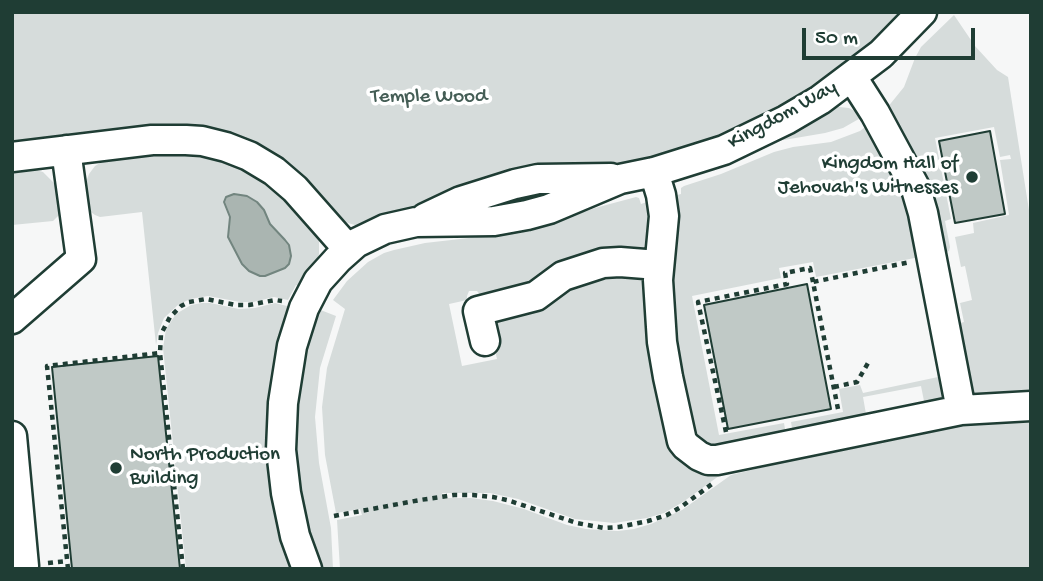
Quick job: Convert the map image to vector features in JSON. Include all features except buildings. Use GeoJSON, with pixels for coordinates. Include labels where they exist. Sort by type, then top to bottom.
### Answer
{"type":"FeatureCollection","features":[{"type":"Feature","properties":{"kind":"street","name":"Kingdom Way"},"geometry":{"type":"LineString","coordinates":[[307,569],[295,536],[286,493],[281,450],[282,403],[292,346],[304,307],[318,281],[338,258],[356,243],[385,229],[416,222],[461,201],[515,184],[538,179],[620,179],[654,172],[724,150],[820,100],[881,54],[922,12]]}},
{"type":"Feature","properties":{"kind":"street"},"geometry":{"type":"LineString","coordinates":[[852,77],[875,113],[916,189],[961,410]]}},
{"type":"Feature","properties":{"kind":"street"},"geometry":{"type":"LineString","coordinates":[[12,157],[168,139],[202,141],[226,147],[249,156],[274,171],[295,189],[348,249]]}},
{"type":"Feature","properties":{"kind":"street"},"geometry":{"type":"LineString","coordinates":[[12,319],[81,259],[66,150]]}},
{"type":"Feature","properties":{"kind":"street"},"geometry":{"type":"LineString","coordinates":[[654,172],[664,216],[658,265],[662,342],[682,441],[699,456],[717,460],[961,410],[1031,406]]}},
{"type":"Feature","properties":{"kind":"street"},"geometry":{"type":"LineString","coordinates":[[485,341],[478,311],[536,296],[563,276],[603,263],[658,265]]}},
{"type":"Feature","properties":{"kind":"street"},"geometry":{"type":"LineString","coordinates":[[12,436],[24,566]]}},
{"type":"Feature","properties":{"kind":"path"},"geometry":{"type":"LineString","coordinates":[[813,282],[921,260]]}},
{"type":"Feature","properties":{"kind":"path"},"geometry":{"type":"LineString","coordinates":[[737,430],[724,432],[698,302],[787,284],[785,273],[810,268],[839,409],[825,412]]}},
{"type":"Feature","properties":{"kind":"path"},"geometry":{"type":"LineString","coordinates":[[183,569],[160,353],[160,340],[166,322],[175,311],[189,302],[206,299],[236,305],[275,300],[290,304]]}},
{"type":"Feature","properties":{"kind":"path"},"geometry":{"type":"LineString","coordinates":[[68,569],[47,366],[160,353]]}},
{"type":"Feature","properties":{"kind":"path"},"geometry":{"type":"LineString","coordinates":[[834,387],[857,382],[867,363]]}},
{"type":"Feature","properties":{"kind":"path"},"geometry":{"type":"LineString","coordinates":[[334,516],[420,500],[473,495],[507,500],[577,523],[604,528],[619,527],[667,515],[716,482]]}},
{"type":"Feature","properties":{"kind":"green space","name":"Temple Wood"},"geometry":{"type":"Polygon","coordinates":[[[12,12],[908,12],[892,30],[797,100],[715,140],[664,156],[423,207],[364,225],[355,225],[333,213],[265,151],[12,145],[12,12]]]}},
{"type":"Feature","properties":{"kind":"green space"},"geometry":{"type":"Polygon","coordinates":[[[954,15],[975,46],[997,70],[1008,77],[1031,223],[1031,394],[973,395],[970,392],[956,324],[964,322],[960,303],[972,300],[955,237],[974,233],[973,223],[1009,215],[1000,160],[1011,159],[1010,155],[1000,157],[994,127],[935,138],[951,219],[945,221],[949,251],[942,254],[887,108],[904,87],[921,47],[954,15]]]}},
{"type":"Feature","properties":{"kind":"green space"},"geometry":{"type":"Polygon","coordinates":[[[831,108],[849,108],[864,116],[843,128],[778,141],[831,108]]]}},
{"type":"Feature","properties":{"kind":"green space"},"geometry":{"type":"Polygon","coordinates":[[[869,124],[907,194],[920,257],[816,277],[813,262],[779,268],[781,278],[692,296],[719,435],[784,423],[786,435],[715,449],[693,436],[675,354],[670,295],[673,196],[681,194],[681,188],[684,186],[774,152],[831,142],[860,131],[869,124]]]}},
{"type":"Feature","properties":{"kind":"green space"},"geometry":{"type":"Polygon","coordinates":[[[182,150],[227,160],[273,186],[316,232],[319,254],[315,266],[301,287],[296,285],[288,300],[274,297],[240,302],[208,296],[190,299],[178,305],[164,318],[156,345],[142,212],[100,217],[95,215],[88,210],[85,185],[95,166],[108,158],[182,150]]]}},
{"type":"Feature","properties":{"kind":"green space"},"geometry":{"type":"Polygon","coordinates":[[[29,168],[43,172],[56,185],[60,214],[53,221],[12,225],[12,169],[29,168]]]}},
{"type":"Feature","properties":{"kind":"green space"},"geometry":{"type":"Polygon","coordinates":[[[636,197],[641,204],[650,201],[652,208],[646,252],[482,297],[477,291],[469,291],[467,300],[449,304],[462,366],[497,359],[490,329],[494,319],[557,291],[612,271],[645,277],[667,428],[723,473],[664,513],[614,523],[575,519],[518,499],[490,493],[442,493],[444,498],[493,501],[586,529],[634,529],[682,510],[731,475],[796,459],[796,454],[959,421],[1031,417],[1031,569],[340,569],[337,520],[362,515],[360,509],[336,513],[325,455],[322,407],[327,368],[345,309],[333,300],[347,281],[368,262],[394,250],[425,243],[530,231],[636,197]]]}},
{"type":"Feature","properties":{"kind":"green space"},"geometry":{"type":"Polygon","coordinates":[[[202,303],[239,309],[275,303],[291,307],[274,370],[268,457],[273,502],[292,569],[186,569],[163,348],[166,329],[176,314],[191,305],[202,303]]]}},
{"type":"Feature","properties":{"kind":"green space"},"geometry":{"type":"Polygon","coordinates":[[[318,309],[336,316],[320,368],[315,417],[319,463],[331,528],[333,569],[319,569],[303,523],[293,437],[302,358],[318,309]]]}},
{"type":"Feature","properties":{"kind":"green space"},"geometry":{"type":"Polygon","coordinates":[[[935,360],[939,360],[945,398],[942,401],[925,406],[921,386],[863,397],[866,414],[792,428],[791,422],[843,412],[839,389],[860,385],[863,393],[938,377],[935,360]]]}},
{"type":"Feature","properties":{"kind":"shaded area"},"geometry":{"type":"Polygon","coordinates":[[[234,194],[247,196],[257,202],[270,224],[289,245],[291,256],[285,268],[260,276],[242,264],[228,237],[230,217],[224,202],[226,197],[234,194]]]}},
{"type":"Feature","properties":{"kind":"place","name":"Kingdom Hall of Jehovah's Witnesses"},"geometry":{"type":"Point","coordinates":[972,177]}},
{"type":"Feature","properties":{"kind":"place","name":"North Production Building"},"geometry":{"type":"Point","coordinates":[116,468]}}]}
